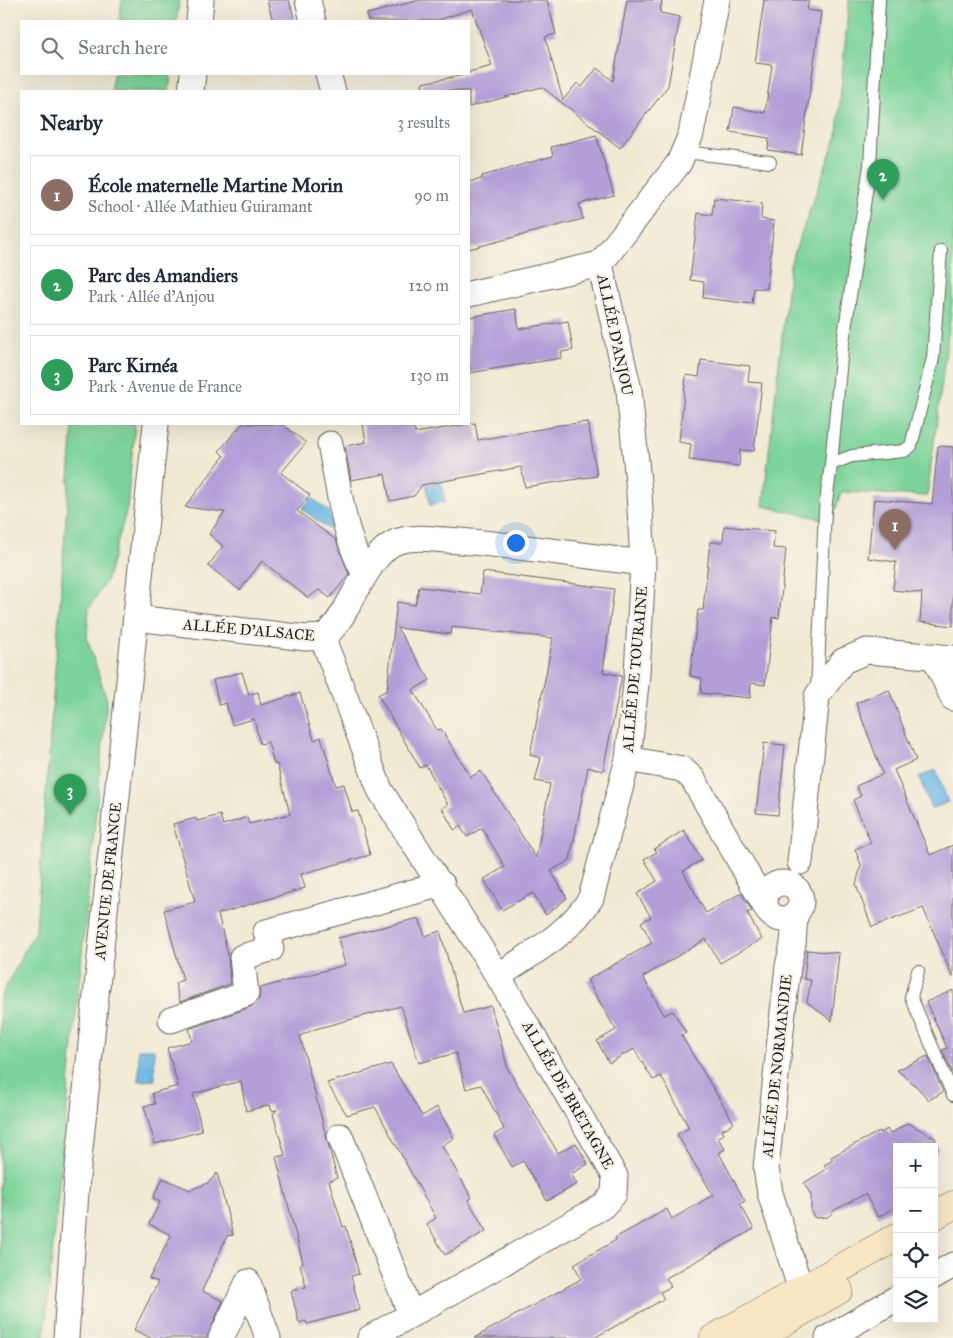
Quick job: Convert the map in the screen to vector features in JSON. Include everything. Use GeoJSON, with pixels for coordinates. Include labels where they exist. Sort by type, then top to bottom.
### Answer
{"type":"FeatureCollection","features":[{"type":"Feature","properties":{"kind":"street"},"geometry":{"type":"LineString","coordinates":[[199,20],[201,0]]}},
{"type":"Feature","properties":{"kind":"street"},"geometry":{"type":"LineString","coordinates":[[308,0],[313,20]]}},
{"type":"Feature","properties":{"kind":"street","name":"ALLÉE D'ANJOU"},"geometry":{"type":"LineString","coordinates":[[639,492],[629,390],[600,264],[668,178],[685,152],[691,134],[718,0]]}},
{"type":"Feature","properties":{"kind":"street"},"geometry":{"type":"LineString","coordinates":[[191,90],[193,75]]}},
{"type":"Feature","properties":{"kind":"street"},"geometry":{"type":"LineString","coordinates":[[328,75],[333,90]]}},
{"type":"Feature","properties":{"kind":"street"},"geometry":{"type":"LineString","coordinates":[[470,294],[600,264]]}},
{"type":"Feature","properties":{"kind":"street","name":"AVENUE DE FRANCE"},"geometry":{"type":"LineString","coordinates":[[66,1338],[77,1178],[156,425]]}},
{"type":"Feature","properties":{"kind":"street"},"geometry":{"type":"LineString","coordinates":[[330,444],[355,557],[365,574]]}},
{"type":"Feature","properties":{"kind":"street","name":"ALLÉE DE TOURAINE"},"geometry":{"type":"LineString","coordinates":[[498,976],[568,928],[580,916],[591,898],[628,759],[638,674],[643,563],[639,492]]}},
{"type":"Feature","properties":{"kind":"street","name":"ALLÉE D'ALSACE"},"geometry":{"type":"LineString","coordinates":[[136,618],[306,638],[322,636],[336,623],[365,574],[390,546],[396,542],[414,538],[468,541],[643,563]]}},
{"type":"Feature","properties":{"kind":"street","name":"ALLÉE DE BRETAGNE"},"geometry":{"type":"LineString","coordinates":[[322,636],[380,790],[442,884],[615,1176],[614,1194],[603,1206],[411,1315],[378,1336]]}},
{"type":"Feature","properties":{"kind":"street"},"geometry":{"type":"LineString","coordinates":[[628,759],[682,769],[693,779],[741,862],[782,900],[800,862],[817,696],[843,661],[867,651],[944,657],[953,698]]}},
{"type":"Feature","properties":{"kind":"street"},"geometry":{"type":"LineString","coordinates":[[171,1020],[246,994],[242,957],[271,948],[266,932],[442,884]]}},
{"type":"Feature","properties":{"kind":"street","name":"ALLÉE DE NORMANDIE"},"geometry":{"type":"LineString","coordinates":[[782,900],[788,966],[766,1168],[770,1193],[804,1300]]}},
{"type":"Feature","properties":{"kind":"street"},"geometry":{"type":"LineString","coordinates":[[340,1136],[411,1315]]}},
{"type":"Feature","properties":{"kind":"street"},"geometry":{"type":"LineString","coordinates":[[938,1214],[953,1205]]}},
{"type":"Feature","properties":{"kind":"street"},"geometry":{"type":"LineString","coordinates":[[937,1233],[953,1224]]}},
{"type":"Feature","properties":{"kind":"street"},"geometry":{"type":"LineString","coordinates":[[756,1338],[804,1300],[893,1240]]}},
{"type":"Feature","properties":{"kind":"street"},"geometry":{"type":"LineString","coordinates":[[714,1338],[804,1300],[893,1259]]}},
{"type":"Feature","properties":{"kind":"street"},"geometry":{"type":"LineString","coordinates":[[938,1274],[953,1265]]}},
{"type":"Feature","properties":{"kind":"street"},"geometry":{"type":"LineString","coordinates":[[221,1338],[248,1282],[268,1338]]}},
{"type":"Feature","properties":{"kind":"street"},"geometry":{"type":"LineString","coordinates":[[828,1338],[893,1300]]}},
{"type":"Feature","properties":{"kind":"lane"},"geometry":{"type":"LineString","coordinates":[[817,696],[825,510],[842,348],[870,166],[879,0]]}},
{"type":"Feature","properties":{"kind":"lane"},"geometry":{"type":"LineString","coordinates":[[685,152],[770,162]]}},
{"type":"Feature","properties":{"kind":"lane"},"geometry":{"type":"LineString","coordinates":[[830,464],[852,456],[904,451],[911,446],[933,358],[941,251]]}},
{"type":"Feature","properties":{"kind":"lane"},"geometry":{"type":"LineString","coordinates":[[918,971],[911,997],[953,1095]]}},
{"type":"Feature","properties":{"kind":"green space"},"geometry":{"type":"Polygon","coordinates":[[[122,0],[179,0],[177,20],[119,20],[122,0]]]}},
{"type":"Feature","properties":{"kind":"green space"},"geometry":{"type":"Polygon","coordinates":[[[849,0],[953,0],[953,296],[927,496],[841,492],[832,521],[763,506],[790,265],[837,135],[849,0]]]}},
{"type":"Feature","properties":{"kind":"green space"},"geometry":{"type":"Polygon","coordinates":[[[113,75],[171,75],[169,90],[111,90],[113,75]]]}},
{"type":"Feature","properties":{"kind":"green space"},"geometry":{"type":"Polygon","coordinates":[[[73,425],[135,425],[127,508],[107,579],[89,608],[87,638],[107,700],[44,1338],[0,1338],[0,998],[36,929],[73,425]]]}},
{"type":"Feature","properties":{"kind":"water"},"geometry":{"type":"Polygon","coordinates":[[[440,474],[445,502],[430,505],[425,476],[440,474]]]}},
{"type":"Feature","properties":{"kind":"water"},"geometry":{"type":"Polygon","coordinates":[[[311,497],[336,517],[336,526],[328,529],[302,509],[311,497]]]}},
{"type":"Feature","properties":{"kind":"water"},"geometry":{"type":"Polygon","coordinates":[[[936,770],[948,802],[931,809],[919,777],[936,770]]]}},
{"type":"Feature","properties":{"kind":"water"},"geometry":{"type":"Polygon","coordinates":[[[138,1049],[154,1049],[155,1080],[139,1081],[138,1049]]]}},
{"type":"Feature","properties":{"kind":"building"},"geometry":{"type":"Polygon","coordinates":[[[267,0],[289,0],[295,20],[273,20],[267,0]]]}},
{"type":"Feature","properties":{"kind":"building"},"geometry":{"type":"Polygon","coordinates":[[[420,0],[547,0],[556,34],[545,37],[563,100],[577,83],[582,87],[597,68],[613,81],[627,0],[662,0],[660,13],[680,17],[668,86],[620,148],[542,87],[470,107],[470,90],[423,90],[422,83],[470,75],[470,72],[492,66],[472,9],[438,20],[368,20],[367,14],[420,0]]]}},
{"type":"Feature","properties":{"kind":"building"},"geometry":{"type":"Polygon","coordinates":[[[764,0],[809,0],[807,10],[821,12],[801,155],[768,150],[769,138],[730,132],[734,107],[765,113],[772,65],[755,63],[764,0]]]}},
{"type":"Feature","properties":{"kind":"building"},"geometry":{"type":"Polygon","coordinates":[[[596,135],[614,195],[579,204],[583,219],[470,249],[470,182],[482,179],[482,176],[553,156],[551,147],[596,135]]]}},
{"type":"Feature","properties":{"kind":"building"},"geometry":{"type":"Polygon","coordinates":[[[714,198],[762,203],[761,219],[774,221],[767,289],[754,288],[752,304],[703,298],[704,282],[690,280],[698,213],[712,215],[714,198]]]}},
{"type":"Feature","properties":{"kind":"building"},"geometry":{"type":"Polygon","coordinates":[[[516,309],[519,329],[568,321],[573,350],[561,352],[562,358],[470,373],[470,317],[516,309]]]}},
{"type":"Feature","properties":{"kind":"building"},"geometry":{"type":"Polygon","coordinates":[[[701,360],[750,366],[748,382],[762,383],[754,451],[740,450],[739,466],[689,460],[691,444],[679,442],[686,375],[699,377],[701,360]]]}},
{"type":"Feature","properties":{"kind":"building"},"geometry":{"type":"Polygon","coordinates":[[[588,422],[597,476],[525,487],[521,467],[422,485],[414,496],[390,501],[385,474],[351,480],[345,446],[366,442],[363,425],[413,425],[415,433],[475,423],[478,440],[552,426],[588,422]]]}},
{"type":"Feature","properties":{"kind":"building"},"geometry":{"type":"Polygon","coordinates":[[[241,425],[283,425],[306,443],[281,473],[310,495],[297,511],[336,540],[349,574],[330,598],[319,590],[308,598],[262,561],[240,590],[208,566],[223,546],[209,534],[225,512],[185,507],[224,456],[219,451],[241,425]]]}},
{"type":"Feature","properties":{"kind":"building"},"geometry":{"type":"Polygon","coordinates":[[[938,446],[953,447],[953,626],[920,622],[922,593],[893,590],[896,562],[868,558],[874,499],[932,504],[938,446]]]}},
{"type":"Feature","properties":{"kind":"building"},"geometry":{"type":"Polygon","coordinates":[[[724,526],[775,531],[773,548],[786,549],[779,618],[773,617],[765,685],[751,683],[750,698],[701,693],[702,678],[690,676],[698,610],[703,610],[710,542],[723,542],[724,526]]]}},
{"type":"Feature","properties":{"kind":"building"},"geometry":{"type":"Polygon","coordinates":[[[483,572],[614,589],[603,672],[622,676],[603,771],[588,767],[570,860],[551,871],[567,898],[546,915],[533,893],[502,910],[484,879],[505,867],[482,828],[467,837],[460,826],[454,830],[442,808],[448,805],[426,765],[420,768],[378,695],[387,690],[397,602],[415,605],[419,587],[480,594],[483,572]],[[452,627],[451,634],[397,628],[430,680],[413,690],[437,730],[441,729],[471,777],[481,771],[536,858],[550,784],[535,781],[541,758],[530,755],[553,638],[452,627]]]}},
{"type":"Feature","properties":{"kind":"building"},"geometry":{"type":"Polygon","coordinates":[[[242,672],[249,695],[258,692],[261,705],[300,693],[314,740],[321,737],[336,786],[344,784],[352,812],[358,811],[370,855],[301,874],[305,888],[218,914],[228,955],[230,984],[180,1002],[175,983],[183,980],[164,910],[195,902],[173,824],[196,818],[197,821],[220,815],[223,825],[247,817],[249,824],[290,814],[277,764],[274,764],[268,742],[260,744],[254,719],[232,725],[226,703],[219,705],[213,680],[242,672]]]}},
{"type":"Feature","properties":{"kind":"building"},"geometry":{"type":"Polygon","coordinates":[[[889,690],[916,760],[894,770],[930,855],[953,845],[953,977],[923,908],[872,927],[856,885],[861,865],[855,849],[871,843],[853,800],[861,796],[856,786],[883,774],[856,703],[889,690]]]}},
{"type":"Feature","properties":{"kind":"building"},"geometry":{"type":"Polygon","coordinates":[[[764,743],[785,745],[778,815],[756,813],[764,743]]]}},
{"type":"Feature","properties":{"kind":"building"},"geometry":{"type":"Polygon","coordinates":[[[684,830],[702,860],[683,871],[706,913],[741,893],[752,911],[747,913],[762,939],[720,963],[706,939],[643,977],[664,1015],[673,1011],[686,1033],[681,1035],[734,1123],[722,1130],[724,1134],[718,1138],[725,1149],[719,1153],[745,1201],[740,1204],[754,1229],[666,1278],[671,1287],[660,1292],[664,1299],[594,1338],[474,1338],[581,1279],[574,1264],[616,1240],[615,1238],[667,1209],[672,1219],[713,1195],[677,1134],[689,1128],[661,1076],[653,1080],[634,1049],[609,1063],[597,1041],[616,1030],[587,980],[652,943],[641,922],[651,917],[637,894],[657,881],[644,859],[657,852],[654,849],[684,830]]]}},
{"type":"Feature","properties":{"kind":"building"},"geometry":{"type":"Polygon","coordinates":[[[419,918],[425,936],[440,931],[463,1013],[491,1006],[508,1069],[558,1153],[576,1143],[588,1164],[571,1174],[577,1184],[547,1201],[523,1161],[512,1167],[494,1135],[504,1129],[481,1085],[466,1089],[456,1053],[419,1063],[401,1006],[315,1029],[300,1036],[337,1178],[329,1181],[343,1227],[346,1226],[359,1274],[351,1276],[360,1310],[307,1324],[306,1321],[299,1323],[291,1291],[306,1287],[300,1264],[303,1263],[276,1157],[285,1155],[273,1114],[277,1110],[272,1111],[270,1105],[246,1111],[241,1081],[193,1094],[202,1131],[155,1144],[144,1106],[155,1104],[152,1093],[178,1086],[167,1048],[192,1041],[189,1029],[251,1007],[259,999],[260,988],[345,965],[338,938],[419,918]]]}},
{"type":"Feature","properties":{"kind":"building"},"geometry":{"type":"Polygon","coordinates":[[[807,950],[839,953],[832,1021],[807,1002],[811,980],[804,979],[807,950]]]}},
{"type":"Feature","properties":{"kind":"building"},"geometry":{"type":"Polygon","coordinates":[[[953,990],[953,1074],[942,1050],[947,1048],[926,1002],[953,990]]]}},
{"type":"Feature","properties":{"kind":"building"},"geometry":{"type":"Polygon","coordinates":[[[928,1056],[943,1092],[929,1100],[897,1070],[928,1056]]]}},
{"type":"Feature","properties":{"kind":"building"},"geometry":{"type":"Polygon","coordinates":[[[391,1064],[422,1116],[437,1107],[454,1138],[442,1146],[472,1198],[468,1200],[486,1231],[445,1255],[427,1224],[436,1218],[375,1107],[347,1115],[327,1083],[391,1064]]]}},
{"type":"Feature","properties":{"kind":"building"},"geometry":{"type":"Polygon","coordinates":[[[908,1123],[935,1138],[936,1143],[893,1143],[893,1208],[878,1217],[865,1194],[835,1210],[828,1217],[815,1218],[811,1212],[811,1195],[804,1183],[827,1169],[824,1165],[833,1160],[831,1157],[880,1131],[881,1133],[887,1129],[890,1134],[908,1123]]]}},
{"type":"Feature","properties":{"kind":"building"},"geometry":{"type":"Polygon","coordinates":[[[217,1173],[233,1235],[227,1236],[202,1291],[223,1301],[207,1338],[151,1338],[134,1330],[158,1282],[149,1279],[171,1235],[149,1224],[160,1202],[153,1198],[163,1178],[190,1190],[208,1183],[217,1173]]]}},
{"type":"Feature","properties":{"kind":"place","name":"Parc des Amandiers"},"geometry":{"type":"Point","coordinates":[883,200]}},
{"type":"Feature","properties":{"kind":"place","name":"École maternelle Martine Morin"},"geometry":{"type":"Point","coordinates":[895,550]}},
{"type":"Feature","properties":{"kind":"place","name":"Parc Kirnéa"},"geometry":{"type":"Point","coordinates":[70,815]}}]}
